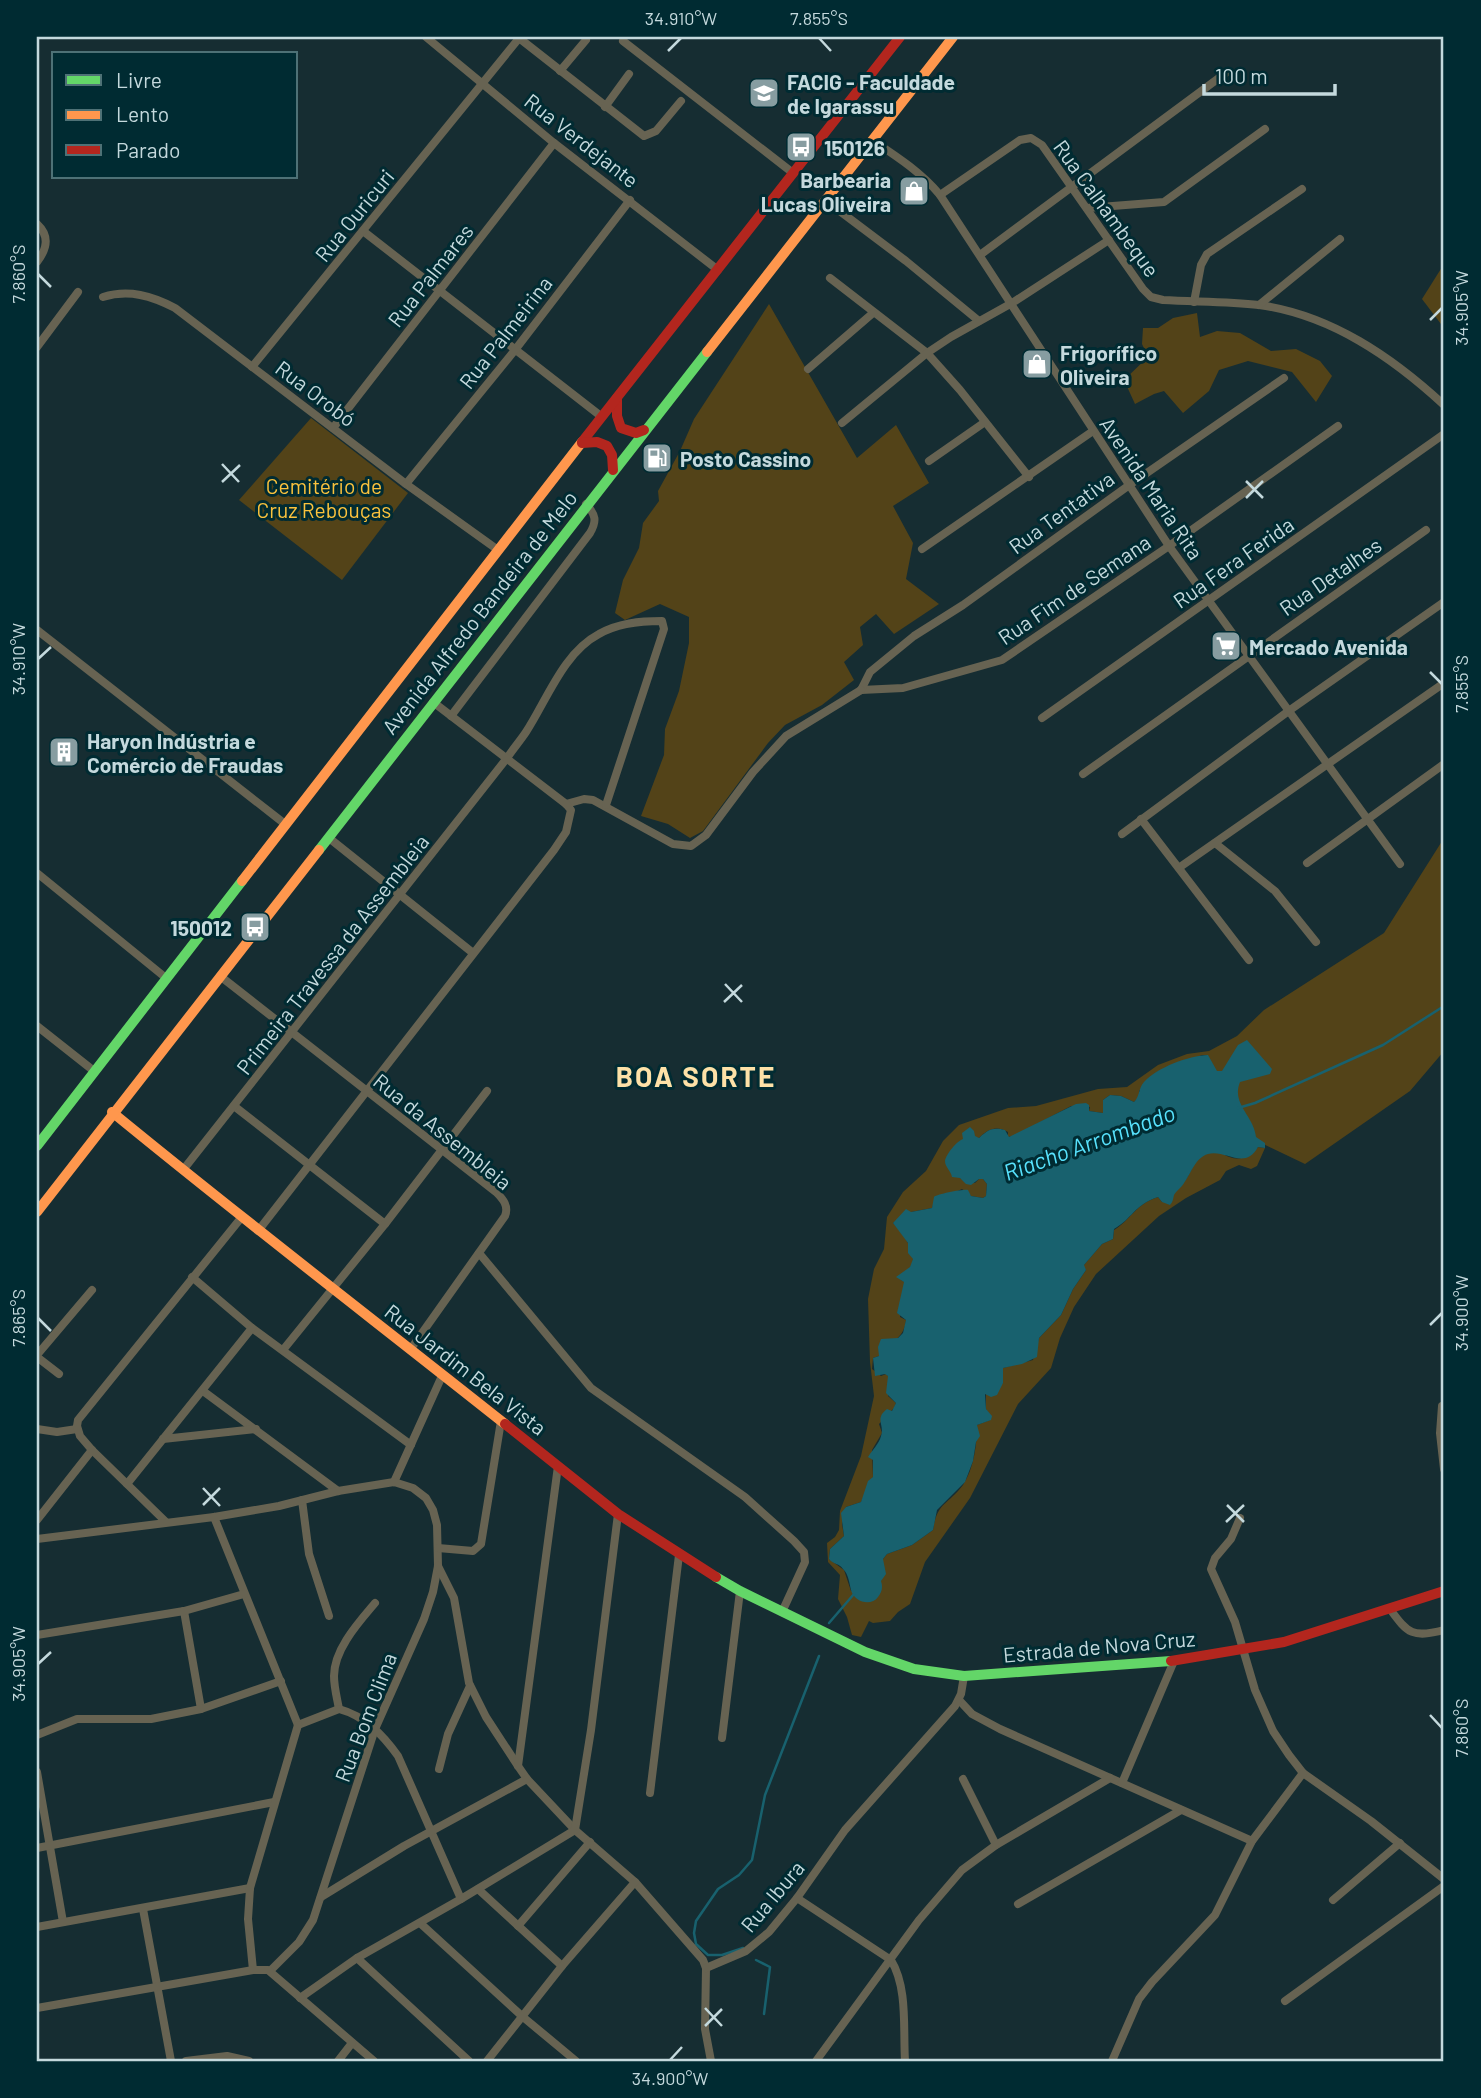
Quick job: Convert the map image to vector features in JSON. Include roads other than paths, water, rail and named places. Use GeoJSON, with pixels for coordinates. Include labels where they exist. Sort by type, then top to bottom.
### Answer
{"type":"FeatureCollection","features":[{"type":"Feature","properties":{"kind":"main road","name":"Avenida Alfredo Bandeira de Melo"},"geometry":{"type":"LineString","coordinates":[[37,1146],[498,550],[900,37]]}},
{"type":"Feature","properties":{"kind":"main road","name":"Avenida Alfredo Bandeira de Melo"},"geometry":{"type":"LineString","coordinates":[[37,1212],[112,1112],[953,37]]}},
{"type":"Feature","properties":{"kind":"main road"},"geometry":{"type":"LineString","coordinates":[[617,398],[617,415],[621,428],[636,433],[644,430]]}},
{"type":"Feature","properties":{"kind":"main road"},"geometry":{"type":"LineString","coordinates":[[582,443],[603,442],[608,445],[612,453],[613,470]]}},
{"type":"Feature","properties":{"kind":"main road","name":"Rua Jardim Bela Vista"},"geometry":{"type":"LineString","coordinates":[[112,1112],[241,1218],[334,1288],[618,1514],[679,1555],[740,1591],[814,1628]]}},
{"type":"Feature","properties":{"kind":"main road","name":"Estrada de Nova Cruz"},"geometry":{"type":"LineString","coordinates":[[814,1628],[890,1662],[929,1672],[964,1676],[1174,1661],[1243,1651],[1284,1642],[1444,1591]]}},
{"type":"Feature","properties":{"kind":"street","name":"Rua Verdejante"},"geometry":{"type":"LineString","coordinates":[[426,37],[554,144],[718,270]]}},
{"type":"Feature","properties":{"kind":"street","name":"Rua Ouricuri"},"geometry":{"type":"LineString","coordinates":[[252,367],[519,37]]}},
{"type":"Feature","properties":{"kind":"street"},"geometry":{"type":"LineString","coordinates":[[519,37],[639,134],[649,136],[681,101]]}},
{"type":"Feature","properties":{"kind":"street"},"geometry":{"type":"LineString","coordinates":[[560,71],[586,40]]}},
{"type":"Feature","properties":{"kind":"street"},"geometry":{"type":"LineString","coordinates":[[623,41],[793,173]]}},
{"type":"Feature","properties":{"kind":"street"},"geometry":{"type":"LineString","coordinates":[[980,255],[1227,72]]}},
{"type":"Feature","properties":{"kind":"street"},"geometry":{"type":"LineString","coordinates":[[605,107],[629,74]]}},
{"type":"Feature","properties":{"kind":"street"},"geometry":{"type":"LineString","coordinates":[[1087,208],[1164,202],[1265,128]]}},
{"type":"Feature","properties":{"kind":"street","name":"Rua Calhambeque"},"geometry":{"type":"LineString","coordinates":[[940,195],[1020,139],[1033,139],[1042,145],[1151,297],[1163,300],[1259,305],[1319,321],[1372,347],[1422,384],[1444,405]]}},
{"type":"Feature","properties":{"kind":"street","name":"Avenida Maria Rita"},"geometry":{"type":"LineString","coordinates":[[872,140],[906,163],[940,195],[1169,546],[1400,864]]}},
{"type":"Feature","properties":{"kind":"street","name":"Rua Palmares"},"geometry":{"type":"LineString","coordinates":[[333,428],[554,144]]}},
{"type":"Feature","properties":{"kind":"street"},"geometry":{"type":"LineString","coordinates":[[1194,302],[1201,265],[1207,254],[1302,189]]}},
{"type":"Feature","properties":{"kind":"street","name":"Rua Palmeirina"},"geometry":{"type":"LineString","coordinates":[[406,484],[515,350],[630,200]]}},
{"type":"Feature","properties":{"kind":"street"},"geometry":{"type":"LineString","coordinates":[[825,200],[979,321]]}},
{"type":"Feature","properties":{"kind":"street"},"geometry":{"type":"LineString","coordinates":[[37,225],[45,234],[46,241],[37,261]]}},
{"type":"Feature","properties":{"kind":"street"},"geometry":{"type":"LineString","coordinates":[[363,231],[602,417]]}},
{"type":"Feature","properties":{"kind":"street"},"geometry":{"type":"LineString","coordinates":[[1259,305],[1340,239]]}},
{"type":"Feature","properties":{"kind":"street"},"geometry":{"type":"LineString","coordinates":[[842,424],[927,353],[1012,303],[1109,240]]}},
{"type":"Feature","properties":{"kind":"street"},"geometry":{"type":"LineString","coordinates":[[830,278],[927,353],[1029,477]]}},
{"type":"Feature","properties":{"kind":"street"},"geometry":{"type":"LineString","coordinates":[[37,347],[78,292]]}},
{"type":"Feature","properties":{"kind":"street","name":"Rua Orobó"},"geometry":{"type":"LineString","coordinates":[[103,297],[129,293],[164,302],[180,312],[406,484],[498,550]]}},
{"type":"Feature","properties":{"kind":"street"},"geometry":{"type":"LineString","coordinates":[[808,369],[873,313]]}},
{"type":"Feature","properties":{"kind":"street","name":"Rua Tentativa"},"geometry":{"type":"LineString","coordinates":[[861,690],[865,679],[880,663],[914,636],[963,605],[1284,378]]}},
{"type":"Feature","properties":{"kind":"street"},"geometry":{"type":"LineString","coordinates":[[929,461],[985,422]]}},
{"type":"Feature","properties":{"kind":"street","name":"Rua Fim de Semana"},"geometry":{"type":"LineString","coordinates":[[861,690],[903,688],[1002,660],[1338,426]]}},
{"type":"Feature","properties":{"kind":"street"},"geometry":{"type":"LineString","coordinates":[[922,549],[1093,431]]}},
{"type":"Feature","properties":{"kind":"street","name":"Rua Fera Ferida"},"geometry":{"type":"LineString","coordinates":[[1042,718],[1444,434]]}},
{"type":"Feature","properties":{"kind":"street"},"geometry":{"type":"LineString","coordinates":[[451,716],[596,524],[596,519],[586,504]]}},
{"type":"Feature","properties":{"kind":"street","name":"Rua Detalhes"},"geometry":{"type":"LineString","coordinates":[[1083,775],[1426,530]]}},
{"type":"Feature","properties":{"kind":"street"},"geometry":{"type":"LineString","coordinates":[[1122,834],[1290,710],[1444,602]]}},
{"type":"Feature","properties":{"kind":"street","name":"Primeira Travessa da Assembleia"},"geometry":{"type":"LineString","coordinates":[[183,1170],[507,758],[526,732],[560,674],[580,649],[597,634],[616,626],[662,621],[664,629],[607,806]]}},
{"type":"Feature","properties":{"kind":"street"},"geometry":{"type":"LineString","coordinates":[[37,630],[285,824]]}},
{"type":"Feature","properties":{"kind":"street"},"geometry":{"type":"LineString","coordinates":[[1180,867],[1444,683]]}},
{"type":"Feature","properties":{"kind":"street"},"geometry":{"type":"LineString","coordinates":[[566,804],[584,799],[607,806],[673,844],[684,847],[696,844],[706,835],[753,772],[786,736],[861,690]]}},
{"type":"Feature","properties":{"kind":"street"},"geometry":{"type":"LineString","coordinates":[[258,1231],[566,832],[572,816],[570,807],[433,702]]}},
{"type":"Feature","properties":{"kind":"street"},"geometry":{"type":"LineString","coordinates":[[1307,863],[1444,764]]}},
{"type":"Feature","properties":{"kind":"street"},"geometry":{"type":"LineString","coordinates":[[1141,819],[1250,960]]}},
{"type":"Feature","properties":{"kind":"street"},"geometry":{"type":"LineString","coordinates":[[329,838],[473,953]]}},
{"type":"Feature","properties":{"kind":"street"},"geometry":{"type":"LineString","coordinates":[[1215,843],[1275,891],[1316,942]]}},
{"type":"Feature","properties":{"kind":"street"},"geometry":{"type":"LineString","coordinates":[[37,873],[166,978]]}},
{"type":"Feature","properties":{"kind":"street","name":"Rua da Assembleia"},"geometry":{"type":"LineString","coordinates":[[220,976],[496,1192],[506,1205],[505,1216],[410,1349]]}},
{"type":"Feature","properties":{"kind":"street"},"geometry":{"type":"LineString","coordinates":[[37,1026],[94,1071]]}},
{"type":"Feature","properties":{"kind":"street"},"geometry":{"type":"LineString","coordinates":[[283,1350],[385,1224],[487,1090]]}},
{"type":"Feature","properties":{"kind":"street"},"geometry":{"type":"LineString","coordinates":[[234,1106],[385,1224]]}},
{"type":"Feature","properties":{"kind":"street"},"geometry":{"type":"LineString","coordinates":[[166,1522],[92,1450],[77,1429],[80,1415],[241,1218]]}},
{"type":"Feature","properties":{"kind":"street"},"geometry":{"type":"LineString","coordinates":[[479,1253],[591,1388],[728,1483],[768,1516],[800,1548],[805,1555],[804,1564],[782,1612]]}},
{"type":"Feature","properties":{"kind":"street"},"geometry":{"type":"LineString","coordinates":[[192,1277],[252,1328],[411,1446]]}},
{"type":"Feature","properties":{"kind":"street"},"geometry":{"type":"LineString","coordinates":[[59,1374],[37,1356],[92,1290]]}},
{"type":"Feature","properties":{"kind":"street"},"geometry":{"type":"LineString","coordinates":[[127,1484],[252,1328]]}},
{"type":"Feature","properties":{"kind":"street"},"geometry":{"type":"LineString","coordinates":[[37,1539],[214,1517],[302,1500],[338,1490],[394,1482],[442,1376]]}},
{"type":"Feature","properties":{"kind":"street"},"geometry":{"type":"LineString","coordinates":[[203,1391],[338,1490]]}},
{"type":"Feature","properties":{"kind":"street"},"geometry":{"type":"LineString","coordinates":[[1442,1406],[1440,1433],[1444,1469]]}},
{"type":"Feature","properties":{"kind":"street"},"geometry":{"type":"LineString","coordinates":[[438,1548],[473,1551],[478,1550],[481,1544],[501,1421]]}},
{"type":"Feature","properties":{"kind":"street"},"geometry":{"type":"LineString","coordinates":[[37,1429],[57,1432],[77,1429]]}},
{"type":"Feature","properties":{"kind":"street"},"geometry":{"type":"LineString","coordinates":[[163,1439],[256,1429]]}},
{"type":"Feature","properties":{"kind":"street"},"geometry":{"type":"LineString","coordinates":[[37,1520],[92,1450]]}},
{"type":"Feature","properties":{"kind":"street"},"geometry":{"type":"LineString","coordinates":[[518,1766],[558,1466]]}},
{"type":"Feature","properties":{"kind":"street","name":"Rua Bom Clima"},"geometry":{"type":"LineString","coordinates":[[270,1971],[306,1933],[321,1897],[375,1729],[424,1619],[438,1566],[436,1525],[431,1505],[413,1488],[394,1482]]}},
{"type":"Feature","properties":{"kind":"street"},"geometry":{"type":"LineString","coordinates":[[302,1500],[309,1555],[329,1616]]}},
{"type":"Feature","properties":{"kind":"street"},"geometry":{"type":"LineString","coordinates":[[300,1998],[357,1958],[575,1830],[618,1514]]}},
{"type":"Feature","properties":{"kind":"street"},"geometry":{"type":"LineString","coordinates":[[214,1517],[299,1724],[250,1888],[248,1919],[253,1970]]}},
{"type":"Feature","properties":{"kind":"street"},"geometry":{"type":"LineString","coordinates":[[1240,1518],[1231,1539],[1214,1558],[1211,1569],[1235,1622],[1249,1675],[1273,1731],[1303,1773],[1400,1843],[1444,1879]]}},
{"type":"Feature","properties":{"kind":"street"},"geometry":{"type":"LineString","coordinates":[[650,1793],[679,1555]]}},
{"type":"Feature","properties":{"kind":"street"},"geometry":{"type":"LineString","coordinates":[[438,1566],[454,1598],[470,1686],[486,1717],[518,1766],[575,1830],[635,1882],[701,1957],[706,1968],[705,2029],[711,2061]]}},
{"type":"Feature","properties":{"kind":"street"},"geometry":{"type":"LineString","coordinates":[[722,1738],[740,1591]]}},
{"type":"Feature","properties":{"kind":"street"},"geometry":{"type":"LineString","coordinates":[[37,1635],[184,1611],[244,1594]]}},
{"type":"Feature","properties":{"kind":"street"},"geometry":{"type":"LineString","coordinates":[[340,1709],[334,1676],[336,1664],[349,1638],[374,1603]]}},
{"type":"Feature","properties":{"kind":"street"},"geometry":{"type":"LineString","coordinates":[[1390,1609],[1405,1629],[1413,1634],[1444,1630]]}},
{"type":"Feature","properties":{"kind":"street"},"geometry":{"type":"LineString","coordinates":[[184,1611],[201,1709]]}},
{"type":"Feature","properties":{"kind":"street"},"geometry":{"type":"LineString","coordinates":[[1122,1783],[1174,1661]]}},
{"type":"Feature","properties":{"kind":"street","name":"Rua Ibura"},"geometry":{"type":"LineString","coordinates":[[706,1968],[733,1958],[752,1947],[769,1932],[797,1898],[845,1830],[959,1700],[964,1676]]}},
{"type":"Feature","properties":{"kind":"street"},"geometry":{"type":"LineString","coordinates":[[37,1735],[77,1719],[151,1719],[201,1709],[281,1681]]}},
{"type":"Feature","properties":{"kind":"street"},"geometry":{"type":"LineString","coordinates":[[439,1769],[448,1734],[470,1686]]}},
{"type":"Feature","properties":{"kind":"street"},"geometry":{"type":"LineString","coordinates":[[959,1700],[984,1722],[1252,1840]]}},
{"type":"Feature","properties":{"kind":"street"},"geometry":{"type":"LineString","coordinates":[[299,1724],[340,1709],[356,1715],[375,1729],[398,1756],[461,1899]]}},
{"type":"Feature","properties":{"kind":"street"},"geometry":{"type":"LineString","coordinates":[[37,1772],[63,1922]]}},
{"type":"Feature","properties":{"kind":"street"},"geometry":{"type":"LineString","coordinates":[[1112,2061],[1139,1999],[1215,1914],[1252,1840],[1303,1773]]}},
{"type":"Feature","properties":{"kind":"street"},"geometry":{"type":"LineString","coordinates":[[816,2061],[919,1920],[956,1876],[996,1844],[1110,1778]]}},
{"type":"Feature","properties":{"kind":"street"},"geometry":{"type":"LineString","coordinates":[[321,1897],[377,1861],[527,1779]]}},
{"type":"Feature","properties":{"kind":"street"},"geometry":{"type":"LineString","coordinates":[[963,1779],[996,1844]]}},
{"type":"Feature","properties":{"kind":"street"},"geometry":{"type":"LineString","coordinates":[[37,1848],[274,1802]]}},
{"type":"Feature","properties":{"kind":"street"},"geometry":{"type":"LineString","coordinates":[[1018,1904],[1181,1810]]}},
{"type":"Feature","properties":{"kind":"street"},"geometry":{"type":"LineString","coordinates":[[518,1926],[590,1842]]}},
{"type":"Feature","properties":{"kind":"street"},"geometry":{"type":"LineString","coordinates":[[1333,1900],[1400,1843]]}},
{"type":"Feature","properties":{"kind":"street"},"geometry":{"type":"LineString","coordinates":[[487,2061],[562,1966],[635,1882]]}},
{"type":"Feature","properties":{"kind":"street"},"geometry":{"type":"LineString","coordinates":[[1285,2001],[1444,1886]]}},
{"type":"Feature","properties":{"kind":"street"},"geometry":{"type":"LineString","coordinates":[[37,1927],[250,1888]]}},
{"type":"Feature","properties":{"kind":"street"},"geometry":{"type":"LineString","coordinates":[[478,1889],[562,1966]]}},
{"type":"Feature","properties":{"kind":"street"},"geometry":{"type":"LineString","coordinates":[[797,1898],[891,1960],[898,1975],[901,1993],[905,2061]]}},
{"type":"Feature","properties":{"kind":"street"},"geometry":{"type":"LineString","coordinates":[[143,1909],[171,2061]]}},
{"type":"Feature","properties":{"kind":"street"},"geometry":{"type":"LineString","coordinates":[[420,1923],[523,2017],[576,2061]]}},
{"type":"Feature","properties":{"kind":"street"},"geometry":{"type":"LineString","coordinates":[[357,1958],[469,2061]]}},
{"type":"Feature","properties":{"kind":"street"},"geometry":{"type":"LineString","coordinates":[[37,2008],[253,1970],[270,1971],[374,2061]]}},
{"type":"Feature","properties":{"kind":"street"},"geometry":{"type":"LineString","coordinates":[[338,2061],[352,2043]]}},
{"type":"Feature","properties":{"kind":"street"},"geometry":{"type":"LineString","coordinates":[[186,2061],[227,2056],[249,2061]]}},
{"type":"Feature","properties":{"kind":"water"},"geometry":{"type":"Polygon","coordinates":[[[1247,1040],[1272,1069],[1270,1074],[1240,1082],[1238,1090],[1238,1097],[1256,1137],[1265,1143],[1265,1148],[1258,1147],[1247,1158],[1214,1153],[1204,1156],[1197,1162],[1170,1205],[1158,1197],[1150,1200],[1114,1229],[1113,1239],[1102,1244],[1084,1265],[1086,1270],[1073,1289],[1061,1315],[1039,1338],[1037,1357],[1003,1368],[1003,1383],[997,1395],[991,1397],[985,1394],[986,1409],[992,1416],[991,1420],[977,1425],[980,1436],[965,1482],[937,1510],[933,1530],[912,1545],[887,1554],[883,1559],[886,1574],[875,1600],[867,1602],[856,1598],[845,1571],[829,1559],[830,1549],[844,1536],[841,1513],[846,1507],[861,1502],[868,1481],[873,1477],[873,1460],[868,1457],[881,1436],[881,1416],[887,1409],[892,1411],[896,1403],[886,1393],[888,1376],[875,1376],[873,1358],[879,1356],[881,1339],[898,1338],[903,1333],[906,1320],[897,1313],[904,1282],[896,1277],[910,1267],[913,1259],[908,1253],[908,1243],[893,1223],[906,1209],[911,1212],[932,1208],[934,1197],[940,1195],[968,1190],[971,1196],[986,1196],[987,1184],[983,1179],[971,1185],[966,1184],[960,1178],[952,1177],[945,1163],[950,1151],[963,1139],[962,1133],[970,1127],[979,1138],[993,1129],[1005,1130],[1009,1137],[1076,1104],[1086,1103],[1089,1105],[1089,1111],[1103,1113],[1103,1100],[1110,1095],[1121,1096],[1134,1102],[1142,1085],[1150,1077],[1183,1060],[1208,1055],[1217,1071],[1222,1071],[1238,1045],[1247,1040]]]}},
{"type":"Feature","properties":{"kind":"waterway","name":"Riacho Arrombado"},"geometry":{"type":"LineString","coordinates":[[1238,1108],[1255,1103],[1383,1045],[1444,1006]]}},
{"type":"Feature","properties":{"kind":"waterway","name":"Riacho Arrombado"},"geometry":{"type":"LineString","coordinates":[[829,1623],[854,1594]]}},
{"type":"Feature","properties":{"kind":"waterway","name":"Riacho Arrombado"},"geometry":{"type":"LineString","coordinates":[[743,1948],[722,1955],[708,1955],[696,1944],[696,1921],[718,1889],[739,1875],[752,1860],[765,1795],[819,1656]]}},
{"type":"Feature","properties":{"kind":"waterway","name":"Riacho Arrombado"},"geometry":{"type":"LineString","coordinates":[[756,1960],[770,1967],[764,2014]]}},
{"type":"Feature","properties":{"kind":"place","name":"FACIG - Faculdade de Igarassu"},"geometry":{"type":"Point","coordinates":[764,93]}},
{"type":"Feature","properties":{"kind":"place","name":"150126"},"geometry":{"type":"Point","coordinates":[801,147]}},
{"type":"Feature","properties":{"kind":"place","name":"Barbearia Lucas Oliveira"},"geometry":{"type":"Point","coordinates":[914,191]}},
{"type":"Feature","properties":{"kind":"place","name":"Frigorífico Oliveira"},"geometry":{"type":"Point","coordinates":[1037,364]}},
{"type":"Feature","properties":{"kind":"place","name":"Posto Cassino"},"geometry":{"type":"Point","coordinates":[657,458]}},
{"type":"Feature","properties":{"kind":"place","name":"Mercado Avenida"},"geometry":{"type":"Point","coordinates":[1226,646]}},
{"type":"Feature","properties":{"kind":"place","name":"Haryon Indústria e Comércio de Fraudas"},"geometry":{"type":"Point","coordinates":[64,752]}},
{"type":"Feature","properties":{"kind":"place","name":"150012"},"geometry":{"type":"Point","coordinates":[255,927]}},
{"type":"Feature","properties":{"kind":"district","name":"BOA SORTE"},"geometry":{"type":"Point","coordinates":[696,1076]}},
{"type":"Feature","properties":{"kind":"park label","name":"Cemitério de Cruz Rebouças"},"geometry":{"type":"Point","coordinates":[324,497]}}]}
